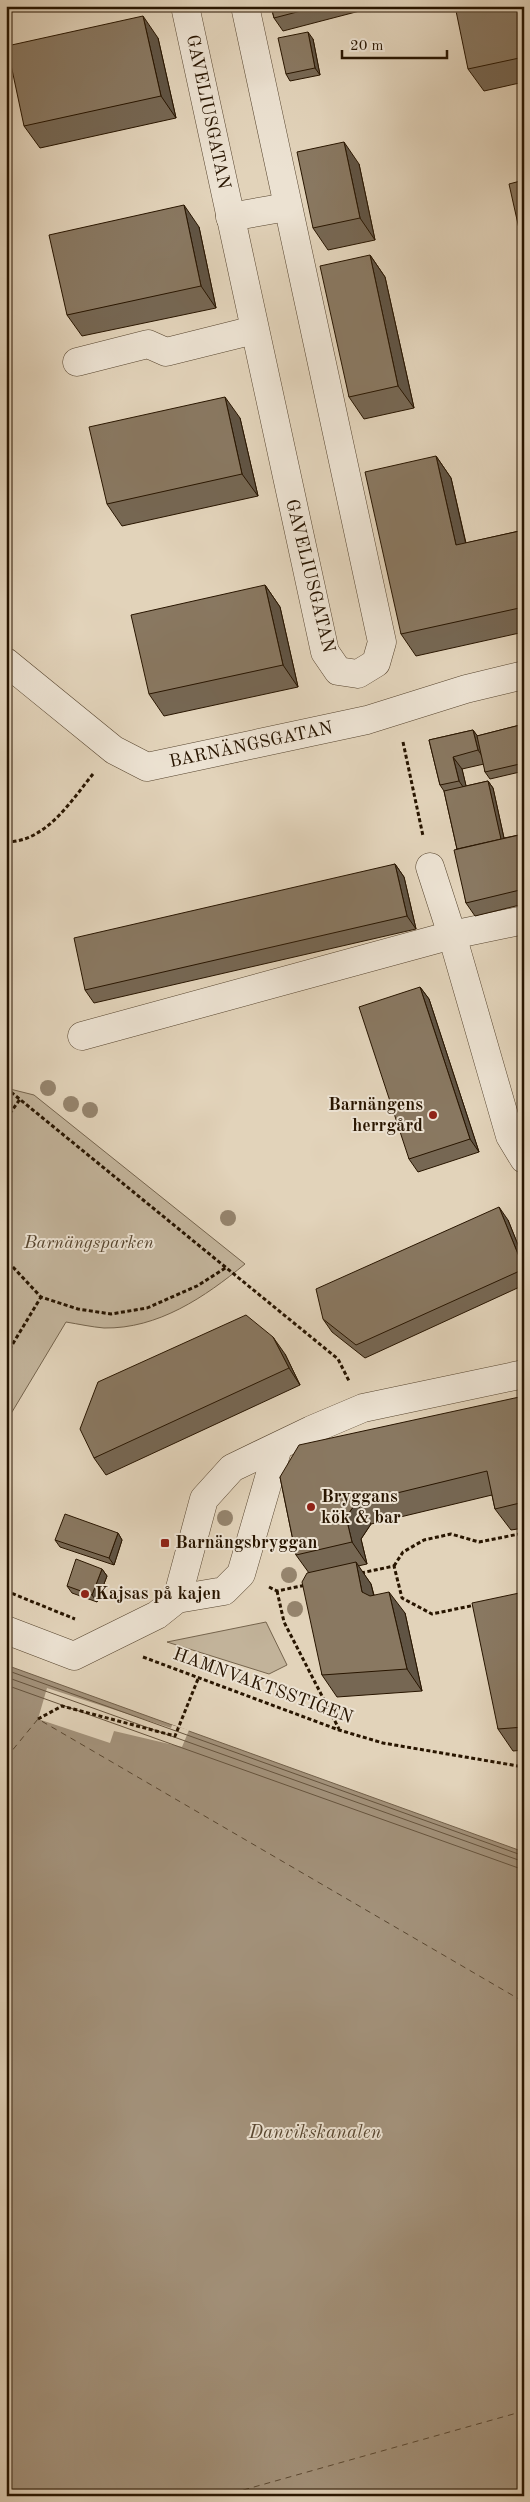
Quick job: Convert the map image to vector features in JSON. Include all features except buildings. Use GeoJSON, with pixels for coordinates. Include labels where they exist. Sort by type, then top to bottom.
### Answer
{"type":"FeatureCollection","features":[{"type":"Feature","properties":{"kind":"street","name":"GAVELIUSGATAN"},"geometry":{"type":"LineString","coordinates":[[186,6],[254,330],[325,652],[338,672],[358,674],[376,663],[382,642],[245,6]]}},
{"type":"Feature","properties":{"kind":"street"},"geometry":{"type":"LineString","coordinates":[[230,217],[287,207]]}},
{"type":"Feature","properties":{"kind":"street"},"geometry":{"type":"LineString","coordinates":[[77,362],[148,344],[166,352],[254,330]]}},
{"type":"Feature","properties":{"kind":"street","name":"BARNÄNGSGATAN"},"geometry":{"type":"LineString","coordinates":[[6,662],[114,750],[147,767],[367,720],[466,689],[524,675]]}},
{"type":"Feature","properties":{"kind":"street"},"geometry":{"type":"LineString","coordinates":[[430,867],[452,935],[510,1136],[524,1159]]}},
{"type":"Feature","properties":{"kind":"street"},"geometry":{"type":"LineString","coordinates":[[82,1036],[452,935],[524,920]]}},
{"type":"Feature","properties":{"kind":"street"},"geometry":{"type":"LineString","coordinates":[[177,1599],[204,1499],[232,1468],[311,1430],[363,1408],[524,1374]]}},
{"type":"Feature","properties":{"kind":"street"},"geometry":{"type":"LineString","coordinates":[[6,1630],[74,1656],[111,1640],[157,1615],[177,1599],[224,1591],[241,1574],[278,1446]]}},
{"type":"Feature","properties":{"kind":"path"},"geometry":{"type":"LineString","coordinates":[[396,710],[430,867]]}},
{"type":"Feature","properties":{"kind":"path"},"geometry":{"type":"LineString","coordinates":[[6,842],[34,835],[52,823],[114,750]]}},
{"type":"Feature","properties":{"kind":"path"},"geometry":{"type":"LineString","coordinates":[[6,1088],[227,1266],[338,1359],[363,1408]]}},
{"type":"Feature","properties":{"kind":"path"},"geometry":{"type":"LineString","coordinates":[[6,1119],[20,1099]]}},
{"type":"Feature","properties":{"kind":"path"},"geometry":{"type":"LineString","coordinates":[[6,1256],[11,1265],[41,1296],[78,1309],[111,1314],[148,1308],[197,1286],[227,1266]]}},
{"type":"Feature","properties":{"kind":"path"},"geometry":{"type":"LineString","coordinates":[[6,1355],[41,1296]]}},
{"type":"Feature","properties":{"kind":"path"},"geometry":{"type":"LineString","coordinates":[[355,1575],[394,1566],[403,1552],[424,1540],[451,1534],[479,1542],[524,1533]]}},
{"type":"Feature","properties":{"kind":"path"},"geometry":{"type":"LineString","coordinates":[[394,1566],[402,1598],[432,1614],[478,1605]]}},
{"type":"Feature","properties":{"kind":"path"},"geometry":{"type":"LineString","coordinates":[[241,1574],[277,1591],[316,1583]]}},
{"type":"Feature","properties":{"kind":"path","name":"HAMNVAKTSSTIGEN"},"geometry":{"type":"LineString","coordinates":[[6,1591],[93,1626],[126,1650],[198,1679],[339,1730],[383,1743],[524,1767]]}},
{"type":"Feature","properties":{"kind":"path"},"geometry":{"type":"LineString","coordinates":[[277,1591],[284,1622],[339,1730]]}},
{"type":"Feature","properties":{"kind":"path"},"geometry":{"type":"LineString","coordinates":[[38,1719],[62,1706],[175,1736],[198,1679]]}},
{"type":"Feature","properties":{"kind":"green space","name":"Barnängsparken"},"geometry":{"type":"Polygon","coordinates":[[[6,1088],[34,1095],[245,1264],[197,1299],[162,1317],[124,1327],[104,1328],[66,1322],[6,1422],[6,1088]]]}},
{"type":"Feature","properties":{"kind":"green space"},"geometry":{"type":"Polygon","coordinates":[[[266,1622],[287,1665],[269,1674],[167,1642],[266,1622]]]}},
{"type":"Feature","properties":{"kind":"water","name":"Danvikskanalen"},"geometry":{"type":"Polygon","coordinates":[[[6,1665],[524,1852],[524,2496],[6,2496],[6,1665]]]}},
{"type":"Feature","properties":{"kind":"pier"},"geometry":{"type":"Polygon","coordinates":[[[47,1688],[171,1728],[172,1725],[189,1730],[182,1747],[114,1731],[110,1743],[38,1719],[47,1688]]]}},
{"type":"Feature","properties":{"kind":"ferry route"},"geometry":{"type":"LineString","coordinates":[[6,1758],[38,1719],[524,2002]]}},
{"type":"Feature","properties":{"kind":"ferry route"},"geometry":{"type":"LineString","coordinates":[[222,2496],[524,2411]]}},
{"type":"Feature","properties":{"kind":"place","name":"Barnängens herrgård"},"geometry":{"type":"Point","coordinates":[433,1115]}},
{"type":"Feature","properties":{"kind":"place","name":"Bryggans kök & bar"},"geometry":{"type":"Point","coordinates":[311,1507]}},
{"type":"Feature","properties":{"kind":"place","name":"Barnängsbryggan"},"geometry":{"type":"Point","coordinates":[165,1543]}},
{"type":"Feature","properties":{"kind":"place","name":"Kajsas på kajen"},"geometry":{"type":"Point","coordinates":[85,1594]}}]}
